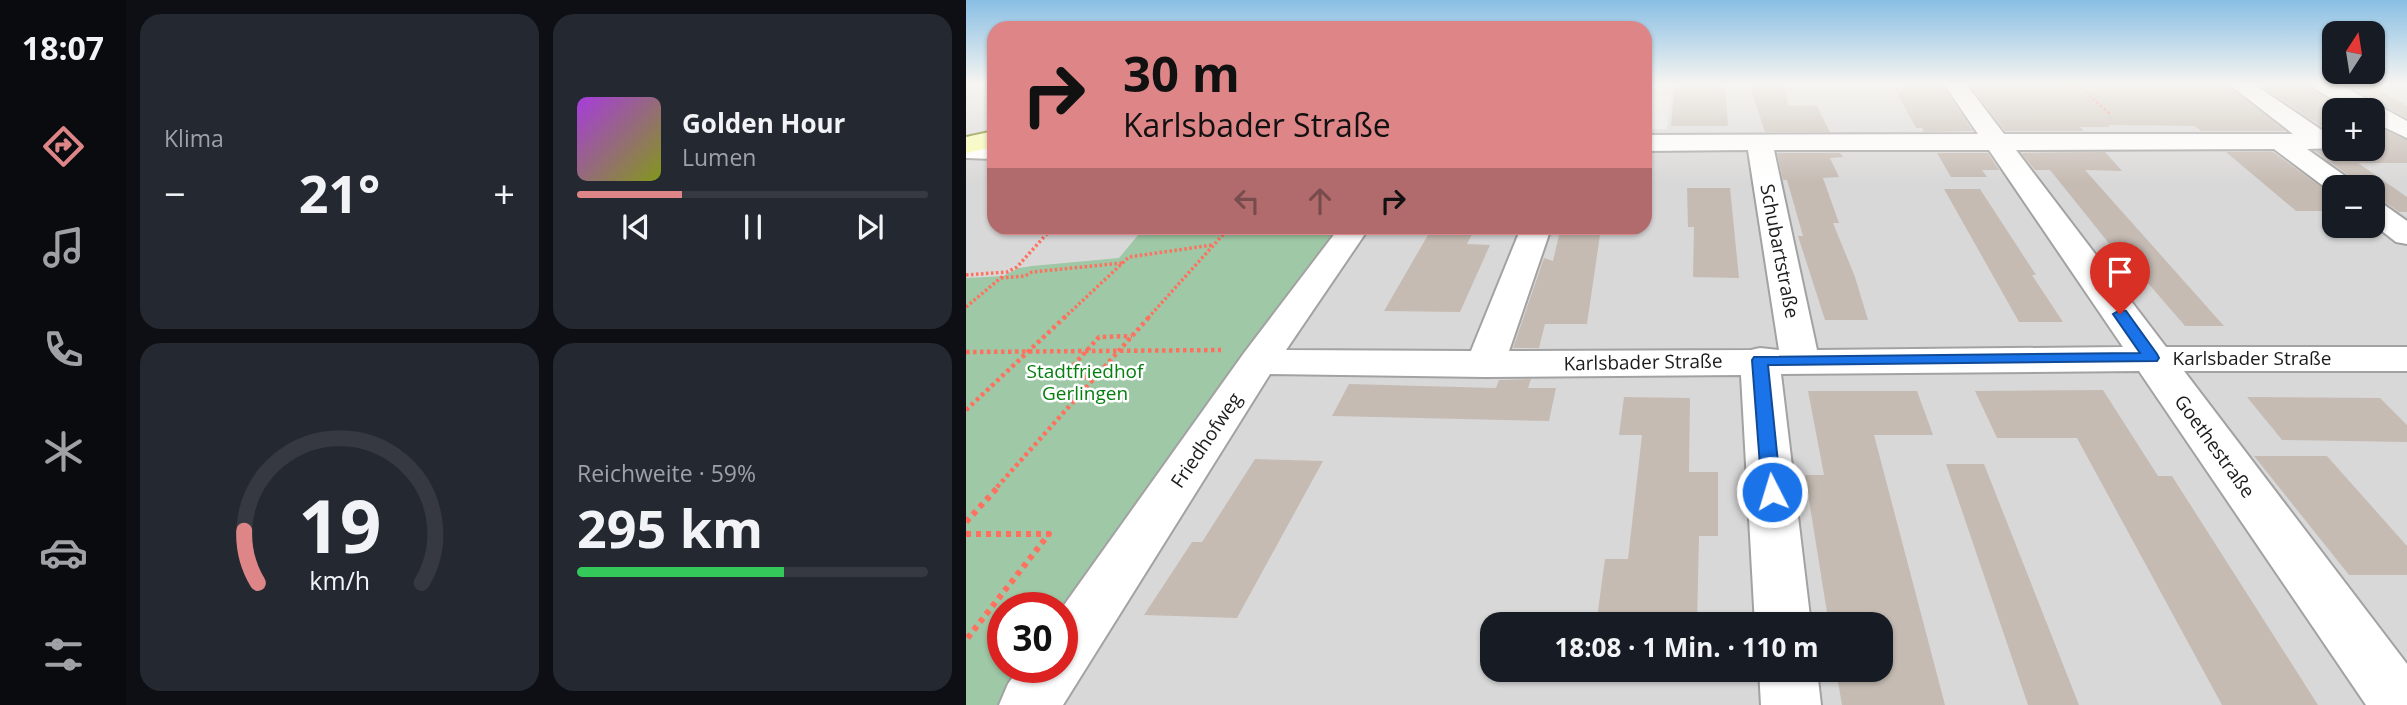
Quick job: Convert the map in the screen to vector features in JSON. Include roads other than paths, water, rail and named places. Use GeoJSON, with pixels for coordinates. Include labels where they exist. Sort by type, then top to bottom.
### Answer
{"type":"FeatureCollection","features":[{"type":"Feature","properties":{"kind":"main road"},"geometry":{"type":"LineString","coordinates":[[966,145],[987,140]]}},
{"type":"Feature","properties":{"kind":"street","name":"Goethestraße"},"geometry":{"type":"LineString","coordinates":[[1980,117],[2401,705]]}},
{"type":"Feature","properties":{"kind":"street"},"geometry":{"type":"LineString","coordinates":[[2290,117],[2322,138]]}},
{"type":"Feature","properties":{"kind":"street"},"geometry":{"type":"LineString","coordinates":[[2385,118],[2407,131]]}},
{"type":"Feature","properties":{"kind":"street"},"geometry":{"type":"LineString","coordinates":[[2280,141],[2326,175]]}},
{"type":"Feature","properties":{"kind":"street"},"geometry":{"type":"LineString","coordinates":[[1652,143],[2322,141]]}},
{"type":"Feature","properties":{"kind":"street"},"geometry":{"type":"LineString","coordinates":[[2385,141],[2407,142]]}},
{"type":"Feature","properties":{"kind":"street","name":"Schubartstraße"},"geometry":{"type":"LineString","coordinates":[[1759,142],[1780,360],[1783,612]]}},
{"type":"Feature","properties":{"kind":"street"},"geometry":{"type":"LineString","coordinates":[[966,150],[987,150]]}},
{"type":"Feature","properties":{"kind":"street"},"geometry":{"type":"LineString","coordinates":[[2385,219],[2407,235]]}},
{"type":"Feature","properties":{"kind":"street","name":"Friedhofweg"},"geometry":{"type":"LineString","coordinates":[[1078,628],[1242,356],[1348,235]]}},
{"type":"Feature","properties":{"kind":"street"},"geometry":{"type":"LineString","coordinates":[[1485,365],[1533,235]]}},
{"type":"Feature","properties":{"kind":"street","name":"Karlsbader Straße"},"geometry":{"type":"LineString","coordinates":[[1242,356],[1485,365],[1780,360],[2407,359]]}},
{"type":"Feature","properties":{"kind":"street"},"geometry":{"type":"LineString","coordinates":[[1788,682],[1791,705]]}},
{"type":"Feature","properties":{"kind":"street"},"geometry":{"type":"LineString","coordinates":[[1029,705],[1043,683]]}},
{"type":"Feature","properties":{"kind":"park label","name":"Stadtfriedhof Gerlingen"},"geometry":{"type":"Point","coordinates":[1085,382]}}]}
